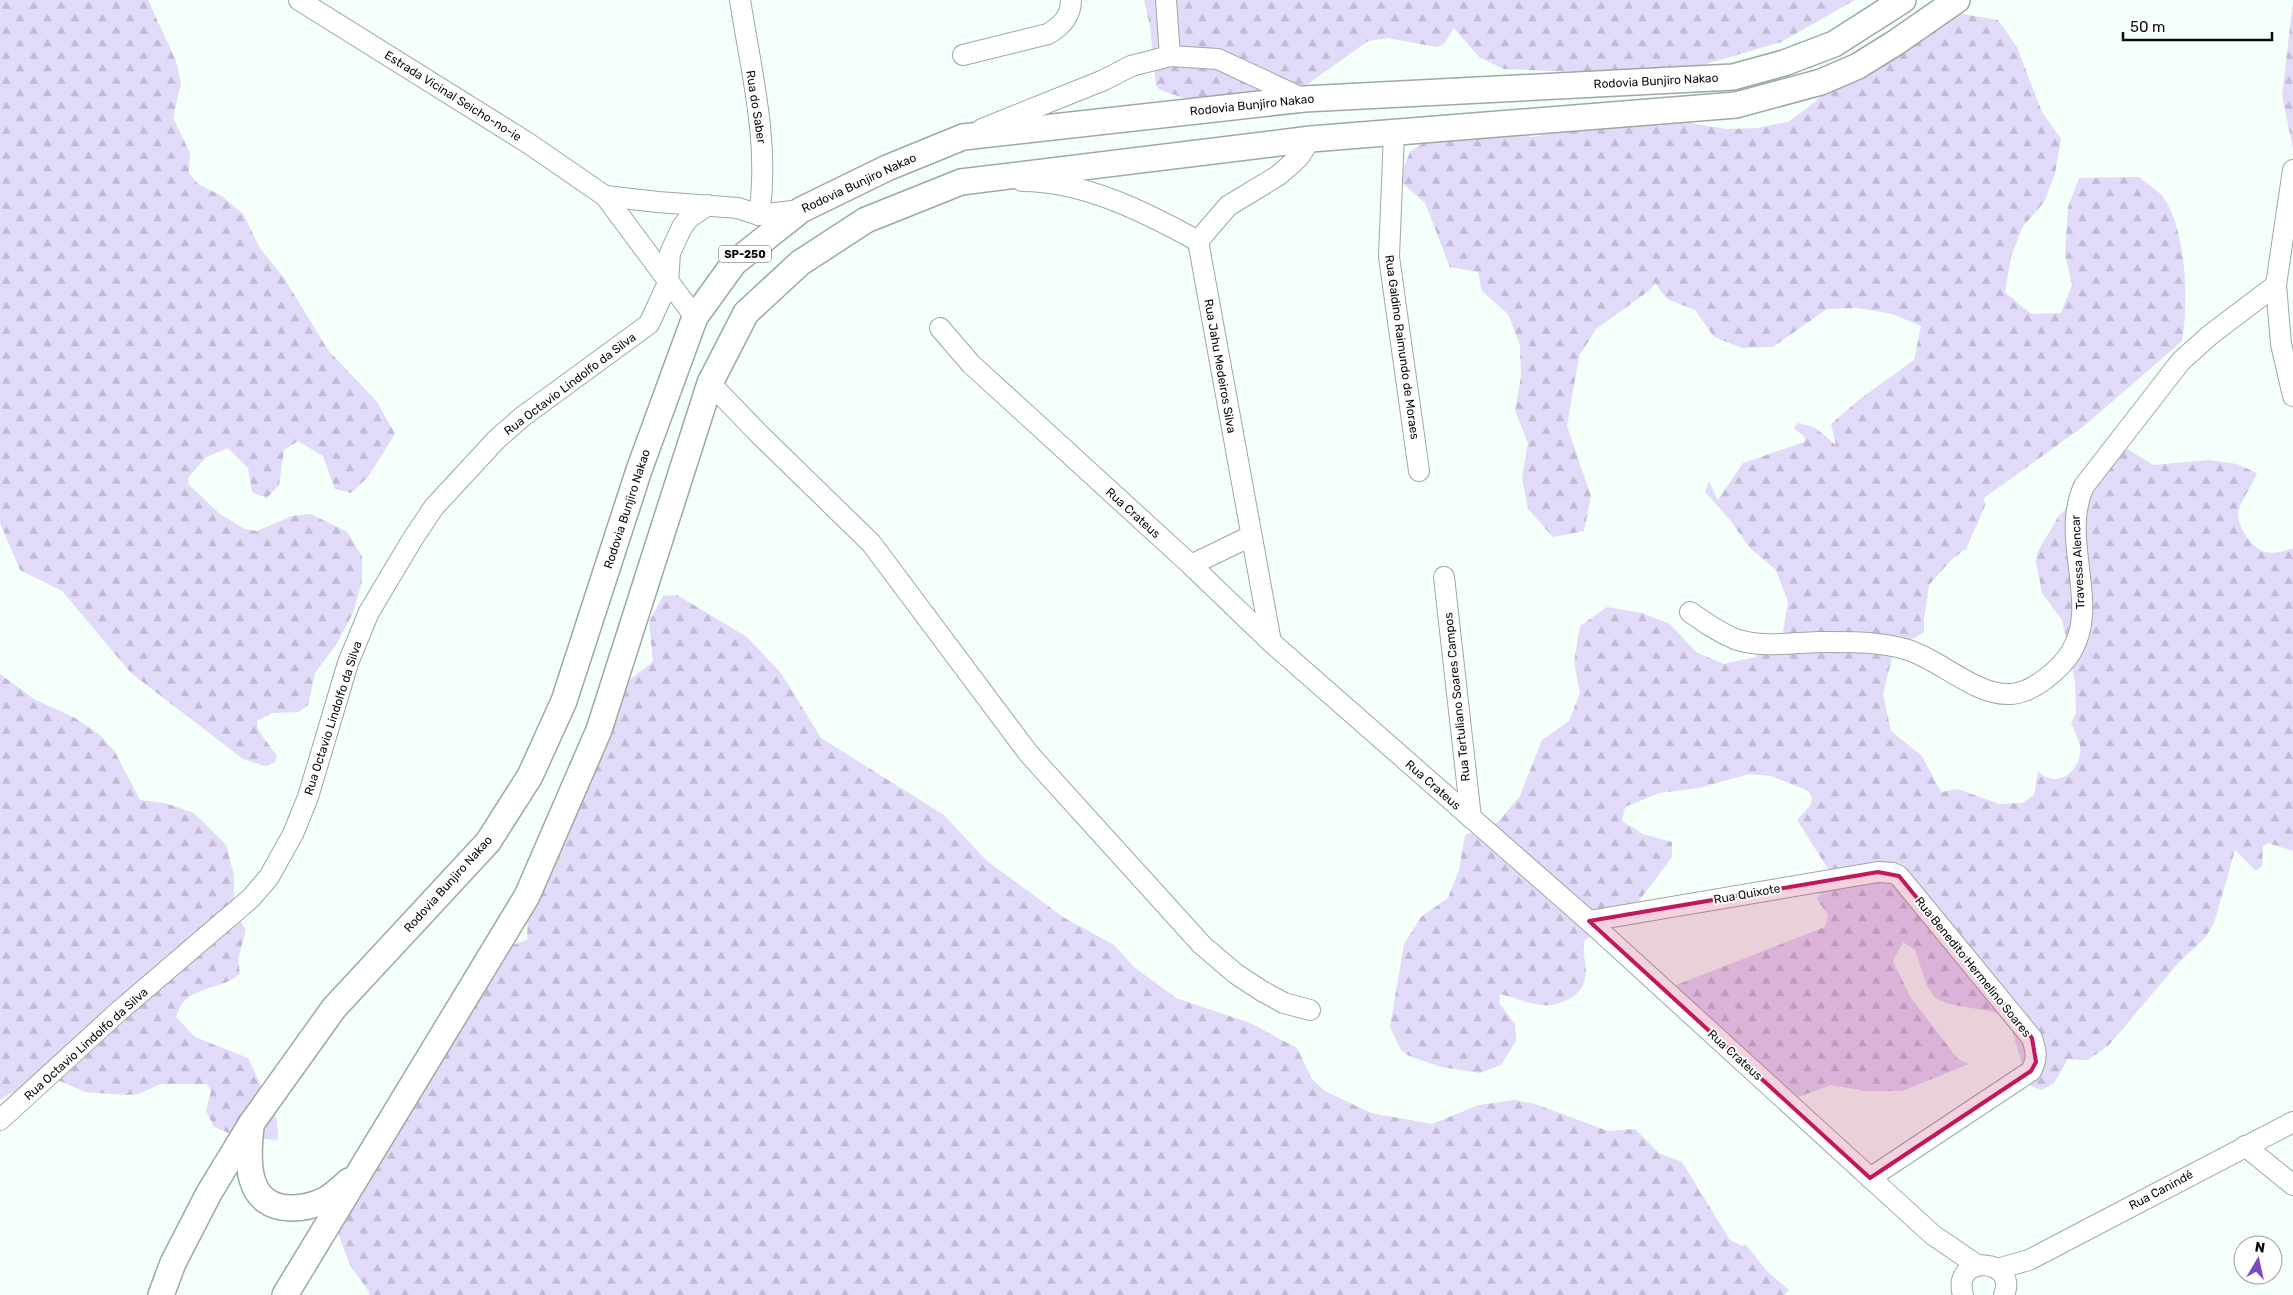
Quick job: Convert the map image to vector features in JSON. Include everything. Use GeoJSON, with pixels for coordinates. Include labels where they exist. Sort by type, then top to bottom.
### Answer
{"type":"FeatureCollection","features":[{"type":"Feature","properties":{"kind":"main road","name":"Rodovia Bunjiro Nakao"},"geometry":{"type":"LineString","coordinates":[[161,1295],[173,1263],[209,1193],[252,1124],[334,1008],[488,842],[530,776],[564,701],[639,470],[695,317],[734,263],[801,210],[887,168],[963,137],[1304,99],[1733,77],[1784,63],[1834,44],[1903,0]]}},
{"type":"Feature","properties":{"kind":"main road"},"geometry":{"type":"LineString","coordinates":[[284,1295],[527,896],[598,730],[710,383],[746,313],[800,262],[866,220],[962,182],[1311,139],[1736,105],[1821,82],[1858,66],[1957,0]]}},
{"type":"Feature","properties":{"kind":"main road"},"geometry":{"type":"LineString","coordinates":[[252,1124],[248,1155],[252,1182],[264,1201],[282,1208],[302,1208],[326,1200],[358,1174]]}},
{"type":"Feature","properties":{"kind":"street","name":"Estrada Vicinal Seicho-no-ie"},"geometry":{"type":"LineString","coordinates":[[299,0],[528,142],[605,196]]}},
{"type":"Feature","properties":{"kind":"street","name":"Rua do Saber"},"geometry":{"type":"LineString","coordinates":[[740,0],[763,149],[762,193],[759,215]]}},
{"type":"Feature","properties":{"kind":"street"},"geometry":{"type":"LineString","coordinates":[[963,55],[1048,34],[1060,27],[1067,18],[1071,0]]}},
{"type":"Feature","properties":{"kind":"street"},"geometry":{"type":"LineString","coordinates":[[1166,0],[1170,56]]}},
{"type":"Feature","properties":{"kind":"street"},"geometry":{"type":"LineString","coordinates":[[963,137],[1104,80],[1131,66],[1170,56],[1199,56],[1218,60],[1304,99]]}},
{"type":"Feature","properties":{"kind":"street","name":"Rua Galdino Raimundo de Moraes"},"geometry":{"type":"LineString","coordinates":[[1394,133],[1389,257],[1419,471]]}},
{"type":"Feature","properties":{"kind":"street"},"geometry":{"type":"LineString","coordinates":[[962,182],[1038,181],[1082,190],[1146,212],[1198,241],[1228,206],[1279,175],[1299,157],[1311,139]]}},
{"type":"Feature","properties":{"kind":"street"},"geometry":{"type":"LineString","coordinates":[[2293,170],[2276,284],[2281,344],[2293,396]]}},
{"type":"Feature","properties":{"kind":"street"},"geometry":{"type":"LineString","coordinates":[[605,196],[738,208],[759,215],[801,210]]}},
{"type":"Feature","properties":{"kind":"street"},"geometry":{"type":"LineString","coordinates":[[605,196],[695,317]]}},
{"type":"Feature","properties":{"kind":"street"},"geometry":{"type":"LineString","coordinates":[[668,282],[670,253],[682,227],[689,218],[708,205]]}},
{"type":"Feature","properties":{"kind":"street","name":"Rua Jahu Medeiros Silva"},"geometry":{"type":"LineString","coordinates":[[1198,241],[1271,642]]}},
{"type":"Feature","properties":{"kind":"street","name":"Rua Octavio Lindolfo da Silva"},"geometry":{"type":"LineString","coordinates":[[0,1120],[118,1012],[251,898],[268,877],[293,834],[308,797],[348,663],[369,612],[434,507],[496,440],[522,417],[649,324],[668,282]]}},
{"type":"Feature","properties":{"kind":"street","name":"Travessa Alencar"},"geometry":{"type":"LineString","coordinates":[[1690,612],[1717,631],[1737,639],[1768,645],[1819,642],[1892,646],[1910,650],[1987,690],[2010,694],[2028,690],[2042,682],[2070,654],[2078,640],[2081,620],[2081,599],[2074,519],[2077,501],[2084,486],[2181,362],[2210,335],[2276,284]]}},
{"type":"Feature","properties":{"kind":"street","name":"Rua Crateus"},"geometry":{"type":"LineString","coordinates":[[940,328],[971,364],[1191,565],[1271,642],[1589,921],[1933,1234],[1977,1265]]}},
{"type":"Feature","properties":{"kind":"street"},"geometry":{"type":"LineString","coordinates":[[710,383],[758,433],[871,543],[1029,754],[1202,945],[1236,974],[1262,991],[1284,1003],[1310,1010]]}},
{"type":"Feature","properties":{"kind":"street"},"geometry":{"type":"LineString","coordinates":[[1191,565],[1251,536]]}},
{"type":"Feature","properties":{"kind":"street","name":"Rua Tertuliano Soares Campos"},"geometry":{"type":"LineString","coordinates":[[1444,577],[1471,818]]}},
{"type":"Feature","properties":{"kind":"street","name":"Rua Quixote"},"geometry":{"type":"LineString","coordinates":[[1589,921],[1878,872],[1893,873],[1904,880]]}},
{"type":"Feature","properties":{"kind":"street","name":"Rua Benedito Hermelino Soares"},"geometry":{"type":"LineString","coordinates":[[1870,1178],[2032,1071],[2036,1062],[2037,1053],[2032,1038],[1904,880]]}},
{"type":"Feature","properties":{"kind":"street","name":"Rua Canindé"},"geometry":{"type":"LineString","coordinates":[[2004,1287],[2029,1260],[2293,1122]]}},
{"type":"Feature","properties":{"kind":"street"},"geometry":{"type":"LineString","coordinates":[[2245,1146],[2293,1185]]}},
{"type":"Feature","properties":{"kind":"street","name":"Rua Crateus"},"geometry":{"type":"LineString","coordinates":[[1933,1234],[1961,1289]]}},
{"type":"Feature","properties":{"kind":"street"},"geometry":{"type":"LineString","coordinates":[[1961,1289],[1965,1274],[1977,1265],[1991,1266],[2004,1287]]}},
{"type":"Feature","properties":{"kind":"highlighted area"},"geometry":{"type":"Polygon","coordinates":[[[1878,872],[1899,876],[2032,1038],[2036,1062],[2031,1071],[1870,1178],[1589,921],[1878,872]]]}},
{"type":"Feature","properties":{"kind":"green space"},"geometry":{"type":"Polygon","coordinates":[[[0,0],[148,0],[176,61],[181,83],[173,118],[190,153],[189,173],[198,184],[222,196],[243,214],[260,248],[284,278],[328,350],[377,402],[395,434],[368,477],[351,493],[335,489],[323,456],[298,441],[284,450],[279,485],[267,498],[252,492],[248,468],[228,448],[206,457],[188,478],[189,485],[220,514],[245,529],[257,531],[292,516],[311,514],[347,532],[362,556],[362,581],[353,613],[336,645],[315,673],[308,705],[299,712],[272,713],[257,721],[258,730],[277,756],[275,763],[265,766],[243,759],[131,673],[62,591],[20,570],[0,523],[0,0]]]}},
{"type":"Feature","properties":{"kind":"green space"},"geometry":{"type":"Polygon","coordinates":[[[1144,0],[1855,0],[1781,42],[1682,71],[1645,75],[1504,69],[1479,57],[1454,28],[1444,44],[1436,47],[1388,38],[1368,41],[1274,108],[1226,112],[1160,90],[1156,86],[1150,26],[1144,0]]]}},
{"type":"Feature","properties":{"kind":"green space"},"geometry":{"type":"Polygon","coordinates":[[[2293,0],[2293,148],[2282,96],[2293,0]]]}},
{"type":"Feature","properties":{"kind":"green space"},"geometry":{"type":"Polygon","coordinates":[[[1963,14],[1998,20],[2017,47],[2042,112],[2061,139],[2055,174],[2044,202],[2022,228],[2011,257],[2005,292],[2031,314],[2061,313],[2072,285],[2065,254],[2068,207],[2079,178],[2139,177],[2163,197],[2172,213],[2178,230],[2184,268],[2184,326],[2182,341],[2084,426],[1984,498],[1985,506],[1966,549],[1952,559],[1929,585],[1924,632],[1894,650],[1883,694],[1891,731],[1922,756],[1941,792],[1958,789],[1999,804],[2022,803],[2034,795],[2038,771],[2045,777],[2053,779],[2067,775],[2073,770],[2080,755],[2078,737],[2071,723],[2076,713],[2075,683],[2062,620],[2042,593],[2036,562],[2037,553],[2058,517],[2123,446],[2153,465],[2209,460],[2237,464],[2257,473],[2238,512],[2240,524],[2246,536],[2256,547],[2266,552],[2277,552],[2293,548],[2293,851],[2268,843],[2263,846],[2262,866],[2256,871],[2235,850],[2214,923],[2205,938],[2179,962],[2109,1045],[2088,1060],[2068,1059],[2054,1083],[2042,1090],[2031,1086],[2026,1078],[2009,1020],[1994,1012],[1949,1004],[1935,998],[1927,986],[1915,950],[1903,942],[1893,961],[1911,998],[1958,1059],[1969,1064],[1902,1091],[1866,1091],[1831,1085],[1798,1097],[1777,1093],[1671,987],[1825,927],[1828,915],[1817,899],[1828,881],[1828,869],[1797,820],[1810,806],[1812,797],[1809,791],[1771,776],[1749,774],[1699,788],[1659,793],[1625,807],[1622,821],[1643,834],[1672,842],[1672,857],[1632,910],[1585,940],[1586,974],[1579,991],[1569,999],[1549,1005],[1532,1003],[1500,994],[1499,1003],[1515,1024],[1516,1041],[1501,1065],[1480,1073],[1441,1067],[1407,1055],[1401,1050],[1390,1027],[1404,944],[1421,917],[1448,898],[1459,870],[1465,835],[1498,822],[1520,796],[1542,740],[1569,721],[1580,693],[1574,662],[1580,626],[1607,607],[1642,613],[1670,624],[1696,652],[1724,664],[1755,657],[1782,638],[1788,602],[1776,570],[1750,548],[1730,520],[1705,492],[1709,482],[1718,500],[1743,463],[1804,442],[1805,437],[1794,428],[1798,423],[1814,427],[1836,445],[1831,424],[1860,399],[1914,360],[1921,326],[1892,314],[1858,308],[1827,309],[1773,347],[1742,348],[1714,337],[1695,310],[1667,299],[1655,283],[1650,290],[1596,329],[1579,356],[1567,426],[1591,496],[1584,531],[1553,537],[1528,509],[1522,478],[1528,443],[1515,411],[1521,376],[1520,345],[1508,314],[1482,291],[1478,272],[1450,267],[1425,203],[1399,180],[1410,152],[1437,133],[1498,131],[1533,137],[1564,131],[1621,111],[1726,129],[1757,128],[1788,122],[1815,102],[1838,76],[1932,20],[1963,14]]]}},
{"type":"Feature","properties":{"kind":"green space"},"geometry":{"type":"Polygon","coordinates":[[[677,595],[747,637],[781,673],[821,738],[944,815],[987,861],[1063,917],[1114,945],[1134,967],[1176,998],[1250,1023],[1297,1048],[1312,1079],[1325,1091],[1371,1113],[1432,1124],[1479,1105],[1514,1100],[1535,1104],[1608,1131],[1635,1129],[1659,1153],[1682,1162],[1730,1240],[1742,1246],[1745,1244],[1768,1272],[1789,1290],[1784,1295],[369,1295],[369,1292],[350,1265],[338,1233],[324,1213],[509,946],[527,940],[528,910],[624,684],[653,662],[649,622],[663,596],[677,595]]]}},
{"type":"Feature","properties":{"kind":"green space"},"geometry":{"type":"Polygon","coordinates":[[[0,674],[34,699],[75,718],[100,735],[115,752],[140,800],[165,803],[194,813],[226,845],[234,875],[234,911],[246,930],[238,959],[240,974],[231,980],[202,990],[186,999],[180,1006],[176,1017],[195,1037],[248,1058],[277,1120],[278,1140],[236,1136],[214,1127],[206,1111],[211,1091],[207,1084],[160,1084],[139,1094],[126,1095],[85,1092],[53,1078],[9,1094],[0,1100],[0,674]]]}}]}
